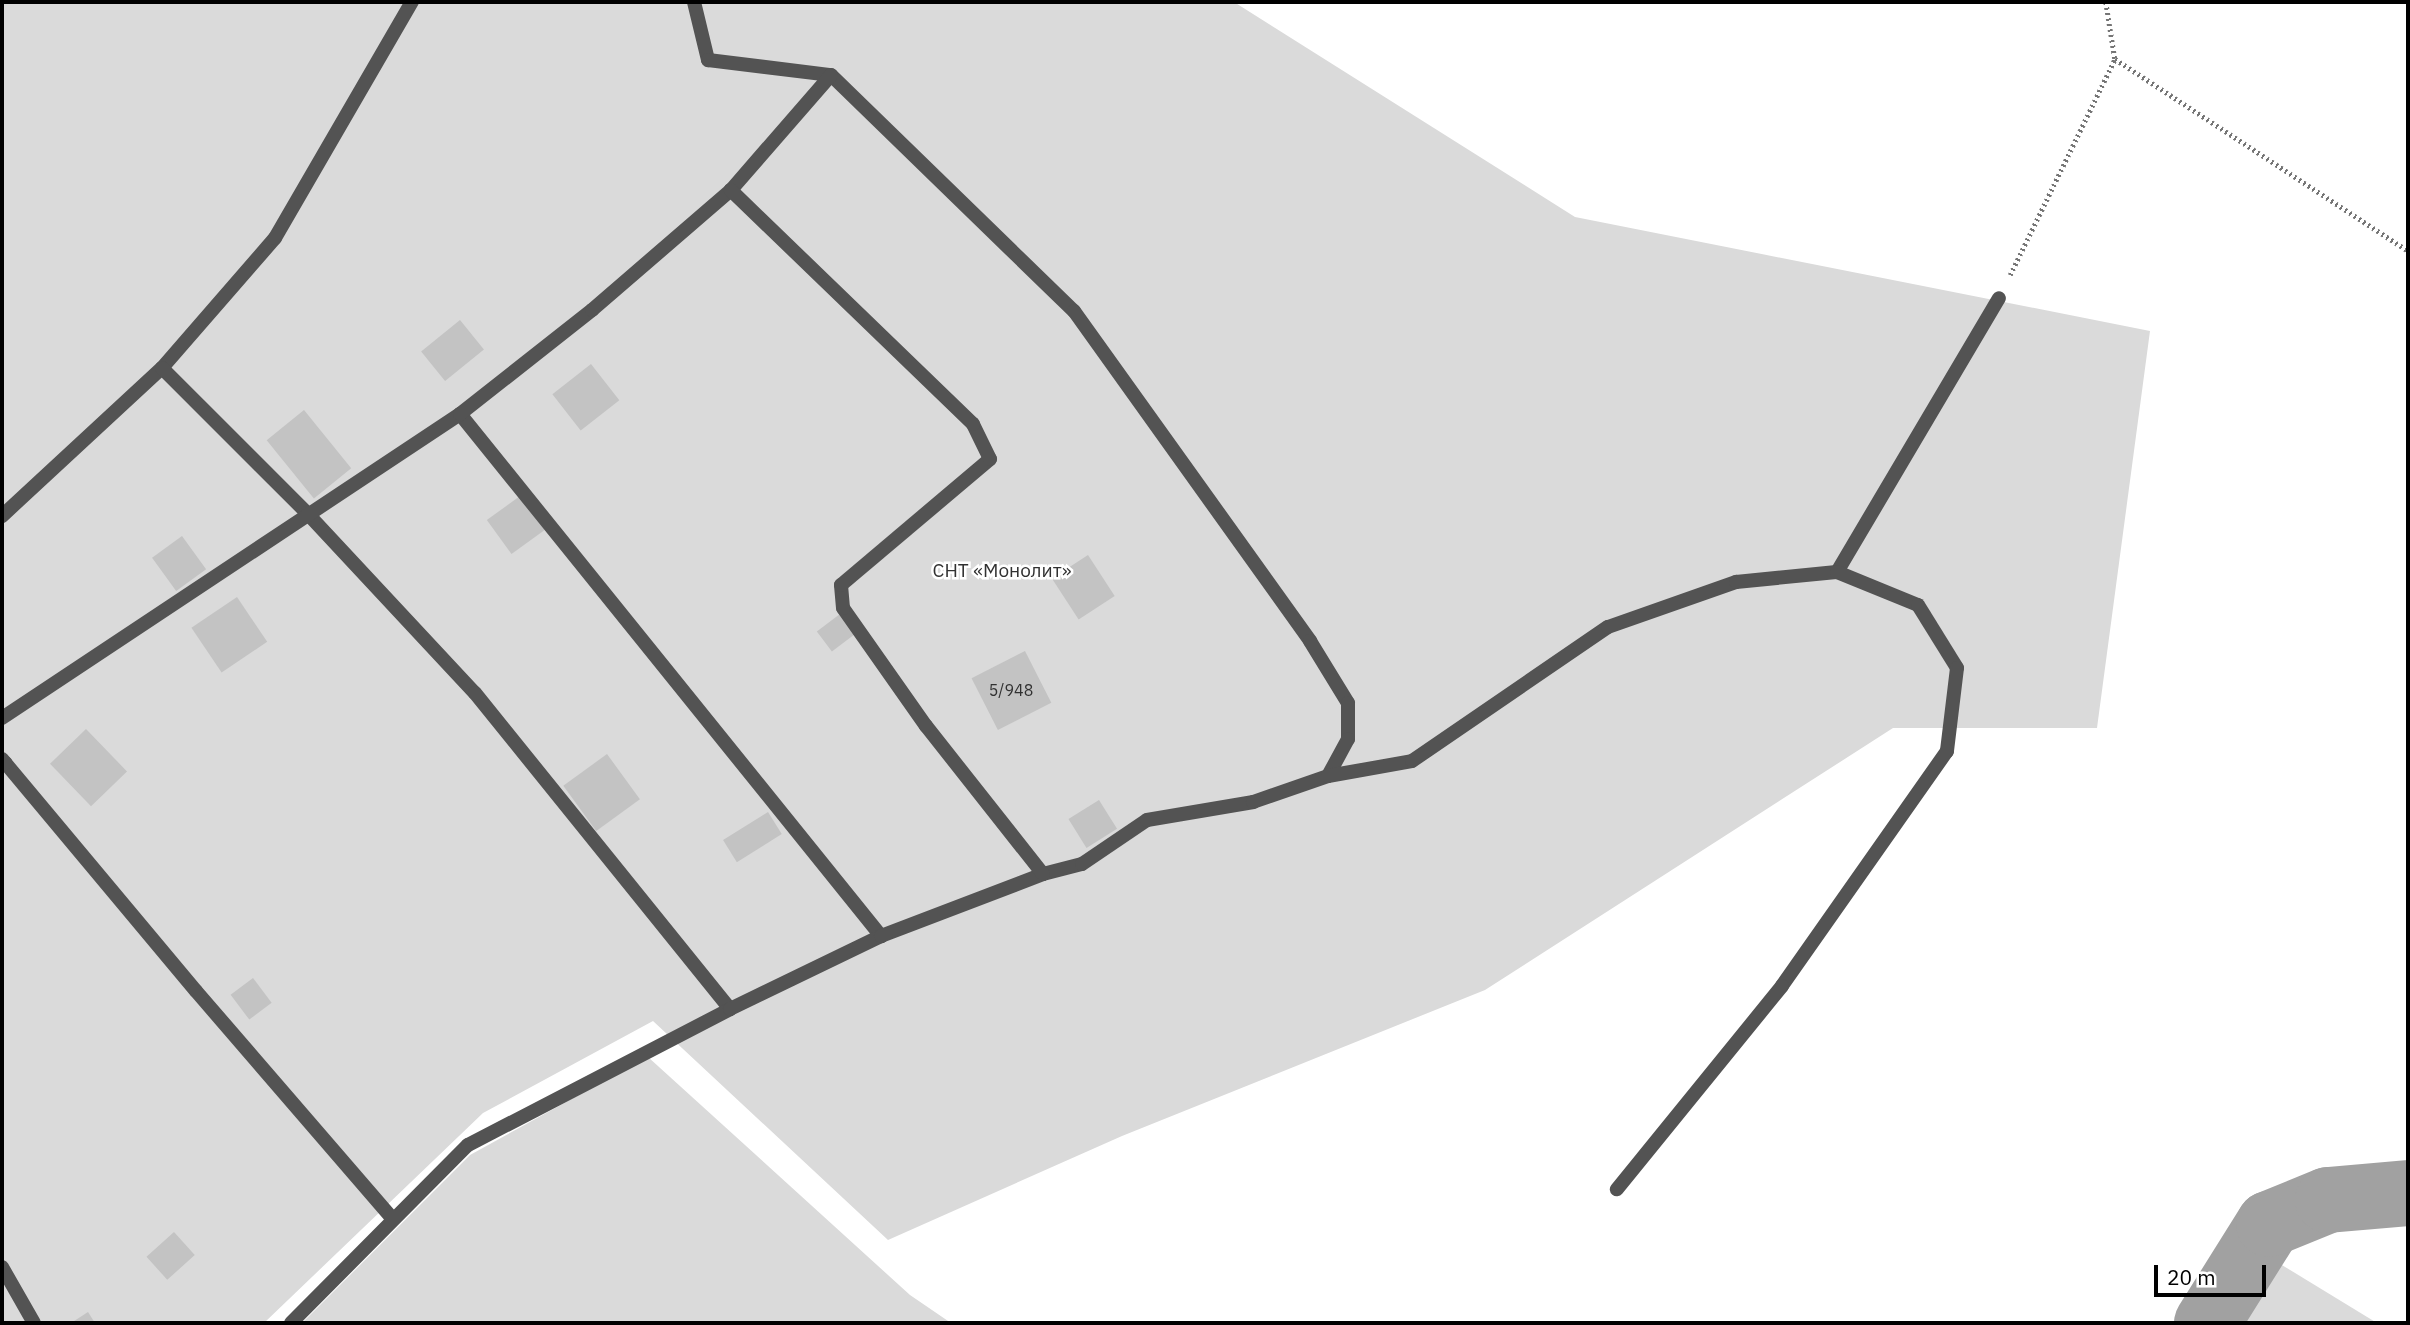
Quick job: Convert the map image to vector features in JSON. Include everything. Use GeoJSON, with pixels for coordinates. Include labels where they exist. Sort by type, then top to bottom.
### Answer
{"type":"FeatureCollection","features":[{"type":"Feature","properties":{"kind":"lane"},"geometry":{"type":"LineString","coordinates":[[2,516],[162,368],[275,238],[412,2]]}},
{"type":"Feature","properties":{"kind":"lane"},"geometry":{"type":"LineString","coordinates":[[694,2],[708,60],[831,75],[1074,311],[1302,629],[1348,703],[1348,739],[1328,776]]}},
{"type":"Feature","properties":{"kind":"lane"},"geometry":{"type":"LineString","coordinates":[[2,718],[307,513],[460,414],[592,310],[731,190],[831,75]]}},
{"type":"Feature","properties":{"kind":"lane"},"geometry":{"type":"LineString","coordinates":[[731,190],[973,424],[990,459],[841,585],[842,608],[926,726],[1043,874]]}},
{"type":"Feature","properties":{"kind":"lane"},"geometry":{"type":"LineString","coordinates":[[1837,572],[1999,298]]}},
{"type":"Feature","properties":{"kind":"lane"},"geometry":{"type":"LineString","coordinates":[[162,368],[307,513],[475,693],[730,1009]]}},
{"type":"Feature","properties":{"kind":"lane"},"geometry":{"type":"LineString","coordinates":[[460,414],[881,936]]}},
{"type":"Feature","properties":{"kind":"lane"},"geometry":{"type":"LineString","coordinates":[[290,1323],[468,1146],[730,1009],[881,936],[1043,874],[1082,864],[1146,820],[1253,802],[1328,776],[1412,761],[1608,627],[1736,582],[1837,572],[1917,605],[1957,668],[1947,751],[1884,845],[1782,986],[1617,1189]]}},
{"type":"Feature","properties":{"kind":"lane"},"geometry":{"type":"LineString","coordinates":[[3,762],[394,1219]]}},
{"type":"Feature","properties":{"kind":"lane"},"geometry":{"type":"LineString","coordinates":[[2,1267],[34,1323]]}},
{"type":"Feature","properties":{"kind":"path"},"geometry":{"type":"LineString","coordinates":[[1999,298],[2115,59],[2106,2]]}},
{"type":"Feature","properties":{"kind":"path"},"geometry":{"type":"LineString","coordinates":[[2115,59],[2408,251]]}},
{"type":"Feature","properties":{"kind":"green space","name":"СНТ «Монолит»"},"geometry":{"type":"Polygon","coordinates":[[[2,2],[1234,2],[1575,217],[2150,331],[2097,728],[1893,728],[1485,990],[1122,1136],[888,1240],[653,1021],[483,1113],[264,1323],[2,1323],[2,2]]]}},
{"type":"Feature","properties":{"kind":"green space"},"geometry":{"type":"Polygon","coordinates":[[[648,1057],[910,1295],[951,1323],[302,1323],[470,1155],[648,1057]]]}},
{"type":"Feature","properties":{"kind":"green space"},"geometry":{"type":"Polygon","coordinates":[[[2259,1251],[2377,1323],[2203,1323],[2259,1251]]]}},
{"type":"Feature","properties":{"kind":"building"},"geometry":{"type":"Polygon","coordinates":[[[460,320],[484,350],[445,381],[421,351],[460,320]]]}},
{"type":"Feature","properties":{"kind":"building"},"geometry":{"type":"Polygon","coordinates":[[[591,364],[619,400],[581,430],[552,394],[591,364]]]}},
{"type":"Feature","properties":{"kind":"building"},"geometry":{"type":"Polygon","coordinates":[[[304,410],[351,468],[314,498],[267,440],[304,410]]]}},
{"type":"Feature","properties":{"kind":"building"},"geometry":{"type":"Polygon","coordinates":[[[520,496],[545,530],[512,554],[487,520],[520,496]]]}},
{"type":"Feature","properties":{"kind":"building"},"geometry":{"type":"Polygon","coordinates":[[[182,536],[206,569],[176,591],[152,558],[182,536]]]}},
{"type":"Feature","properties":{"kind":"building"},"geometry":{"type":"Polygon","coordinates":[[[1088,555],[1115,596],[1079,620],[1052,578],[1088,555]]]}},
{"type":"Feature","properties":{"kind":"building"},"geometry":{"type":"Polygon","coordinates":[[[237,597],[267,642],[222,673],[191,628],[237,597]]]}},
{"type":"Feature","properties":{"kind":"building"},"geometry":{"type":"Polygon","coordinates":[[[840,614],[855,634],[832,651],[817,631],[840,614]]]}},
{"type":"Feature","properties":{"kind":"building"},"geometry":{"type":"Polygon","coordinates":[[[1025,651],[1051,703],[998,730],[972,678],[1025,651]]]}},
{"type":"Feature","properties":{"kind":"building"},"geometry":{"type":"Polygon","coordinates":[[[86,729],[127,771],[91,806],[50,764],[86,729]]]}},
{"type":"Feature","properties":{"kind":"building"},"geometry":{"type":"Polygon","coordinates":[[[607,754],[640,799],[596,831],[563,786],[607,754]]]}},
{"type":"Feature","properties":{"kind":"building"},"geometry":{"type":"Polygon","coordinates":[[[1099,800],[1117,829],[1086,848],[1068,819],[1099,800]]]}},
{"type":"Feature","properties":{"kind":"building"},"geometry":{"type":"Polygon","coordinates":[[[768,812],[782,834],[737,862],[723,840],[768,812]]]}},
{"type":"Feature","properties":{"kind":"building"},"geometry":{"type":"Polygon","coordinates":[[[253,978],[272,1003],[249,1020],[231,995],[253,978]]]}},
{"type":"Feature","properties":{"kind":"building"},"geometry":{"type":"Polygon","coordinates":[[[174,1232],[195,1255],[167,1280],[147,1257],[174,1232]]]}},
{"type":"Feature","properties":{"kind":"building"},"geometry":{"type":"Polygon","coordinates":[[[88,1312],[95,1323],[71,1323],[88,1312]]]}},
{"type":"Feature","properties":{"kind":"waterway"},"geometry":{"type":"LineString","coordinates":[[2207,1323],[2269,1224],[2328,1200],[2408,1193]]}}]}
